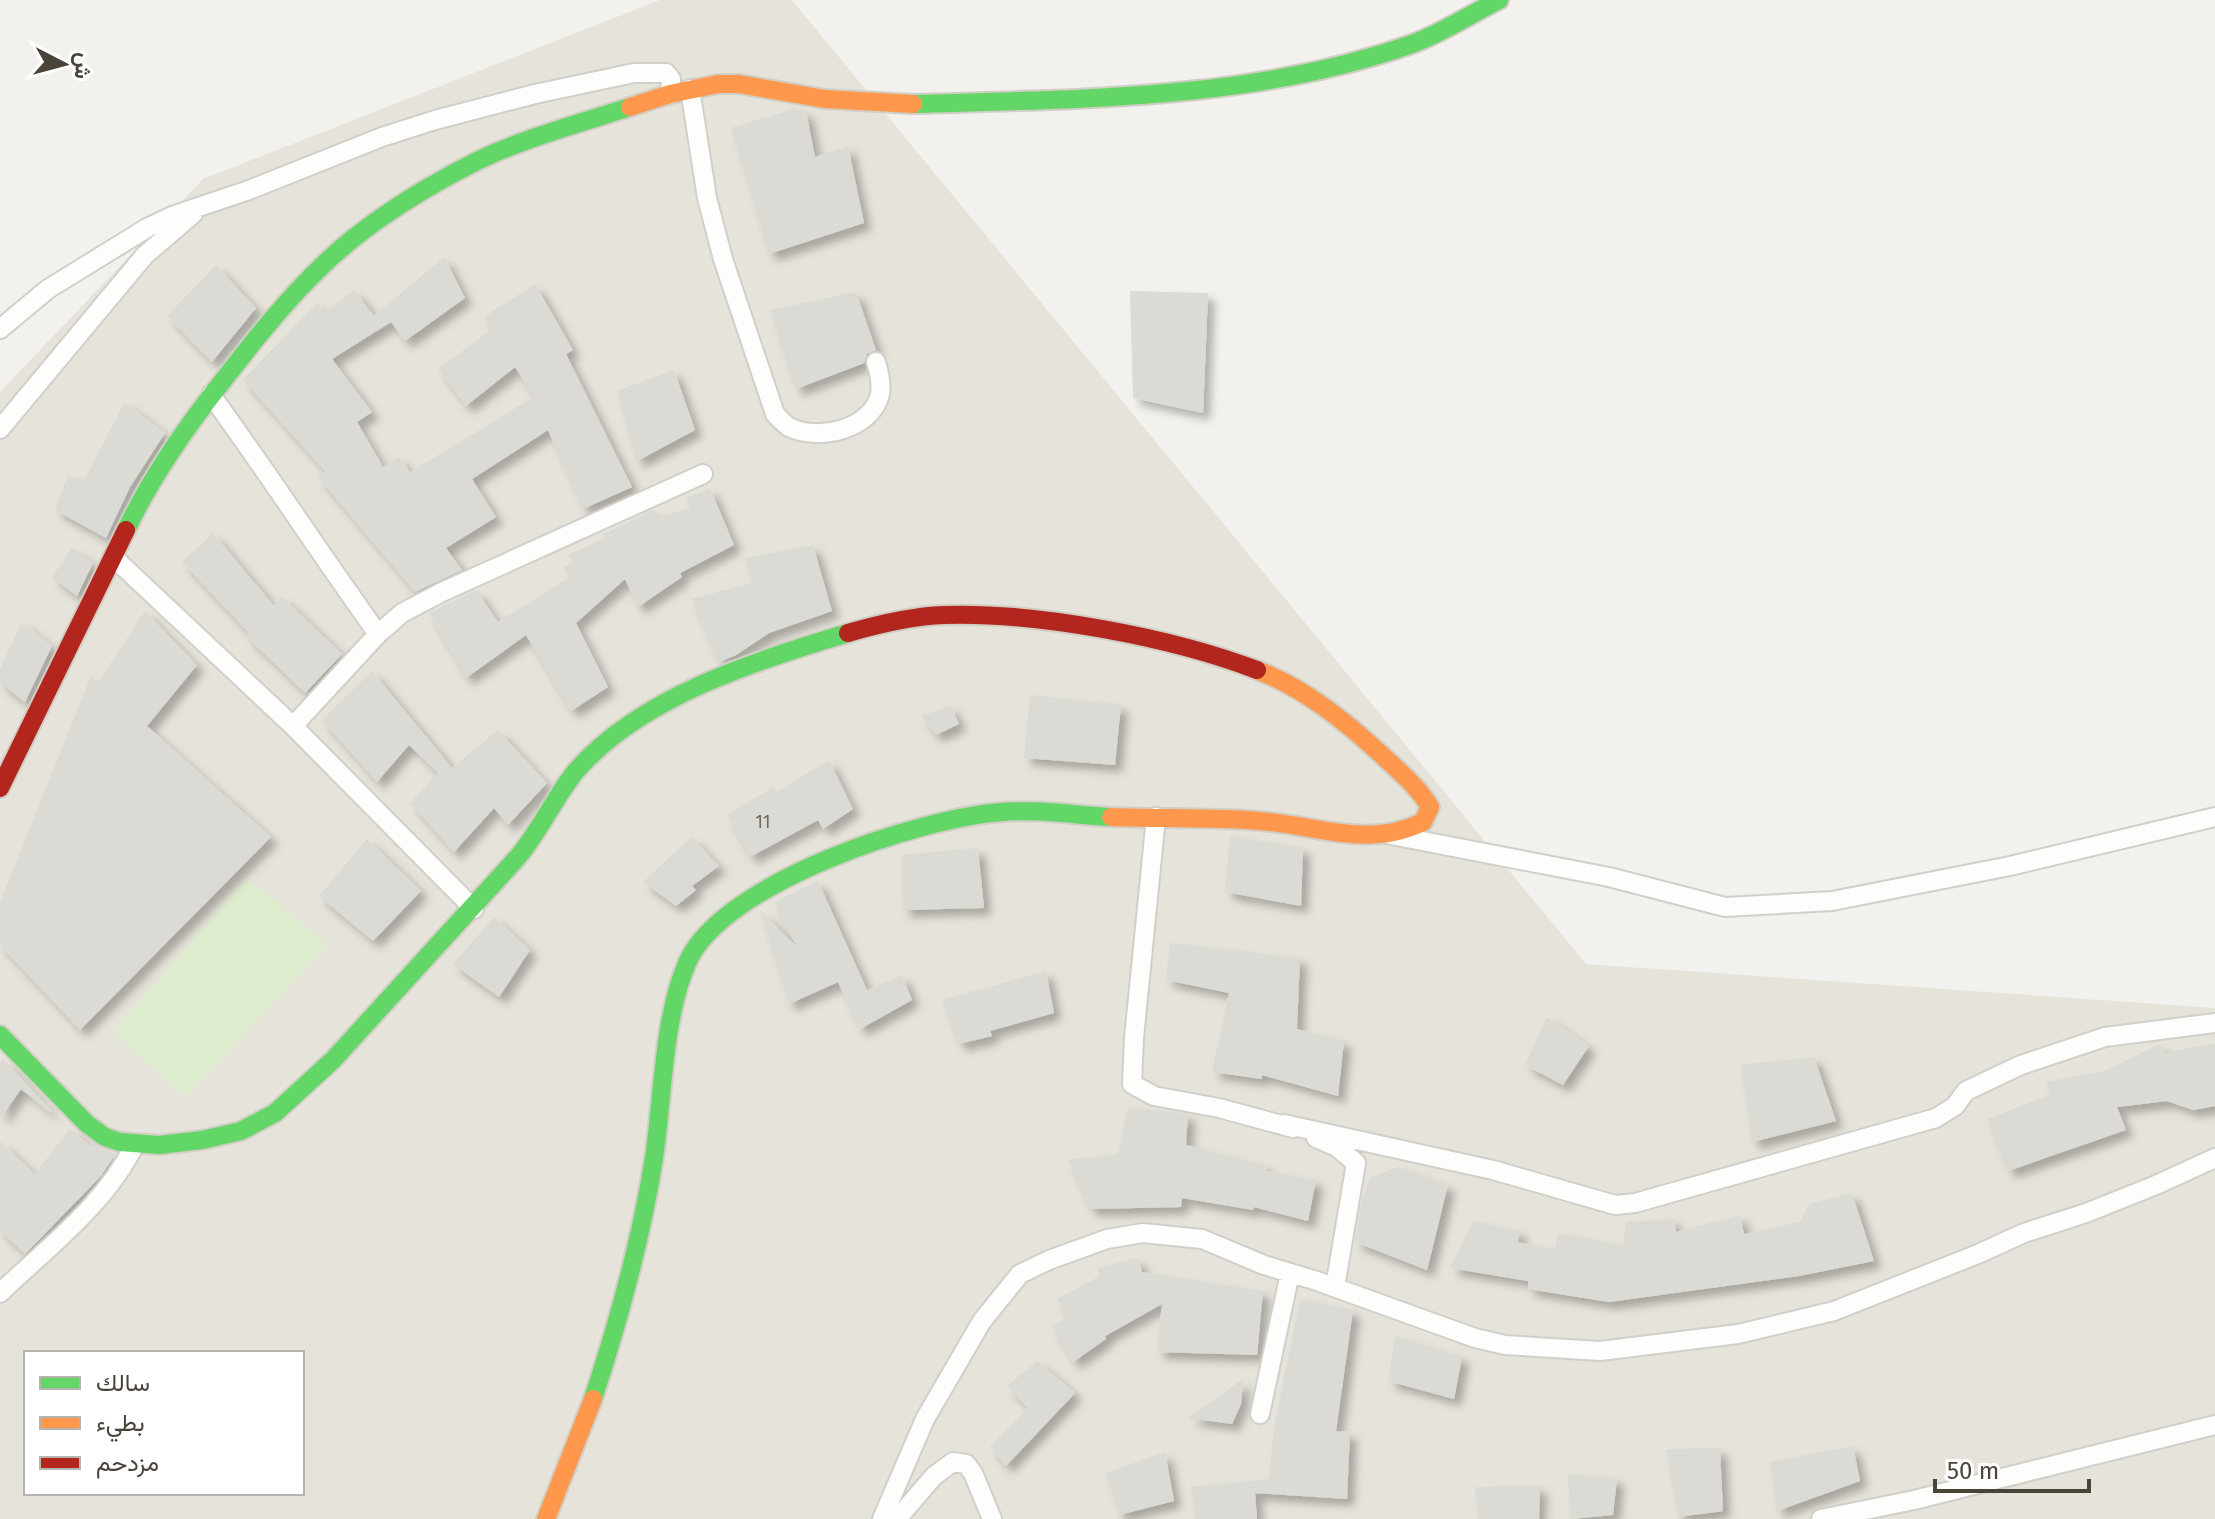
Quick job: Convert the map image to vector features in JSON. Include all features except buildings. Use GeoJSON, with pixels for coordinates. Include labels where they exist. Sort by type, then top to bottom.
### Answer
{"type":"FeatureCollection","features":[{"type":"Feature","properties":{"kind":"street"},"geometry":{"type":"LineString","coordinates":[[0,788],[143,495],[184,430],[211,395],[299,289],[325,263],[388,212],[493,154],[670,94],[739,84],[825,99],[904,104],[1104,98],[1217,88],[1326,70],[1370,58],[1415,43],[1499,0]]}},
{"type":"Feature","properties":{"kind":"street"},"geometry":{"type":"LineString","coordinates":[[0,329],[48,289],[172,216],[382,137],[477,108],[653,71],[666,73],[671,79],[670,94]]}},
{"type":"Feature","properties":{"kind":"street"},"geometry":{"type":"LineString","coordinates":[[690,89],[707,198],[723,259],[775,414],[789,427],[809,431],[829,432],[859,422],[880,395],[880,375],[876,362]]}},
{"type":"Feature","properties":{"kind":"street"},"geometry":{"type":"LineString","coordinates":[[0,429],[145,255],[208,204]]}},
{"type":"Feature","properties":{"kind":"street"},"geometry":{"type":"LineString","coordinates":[[211,395],[279,488],[311,541],[378,634]]}},
{"type":"Feature","properties":{"kind":"street"},"geometry":{"type":"LineString","coordinates":[[293,726],[378,634],[402,613],[703,474]]}},
{"type":"Feature","properties":{"kind":"street"},"geometry":{"type":"LineString","coordinates":[[113,557],[293,726],[474,909]]}},
{"type":"Feature","properties":{"kind":"street"},"geometry":{"type":"LineString","coordinates":[[0,1035],[94,1131],[106,1138],[135,1144],[213,1138],[255,1126],[275,1113],[329,1064],[474,909],[534,837],[571,776],[613,737],[682,694],[741,668],[847,632],[940,615],[1000,617],[1128,636],[1194,651],[1281,680],[1335,714],[1421,792],[1429,804],[1423,822],[1389,835]]}},
{"type":"Feature","properties":{"kind":"street"},"geometry":{"type":"LineString","coordinates":[[546,1519],[595,1394],[630,1279],[648,1193],[676,990],[702,936],[745,900],[856,849],[966,817],[991,813],[1041,811],[1131,818],[1281,823],[1389,835],[1609,877],[1725,907],[1832,901],[2010,866],[2215,817]]}},
{"type":"Feature","properties":{"kind":"street"},"geometry":{"type":"LineString","coordinates":[[1156,817],[1132,1084],[1154,1096],[1493,1170],[1602,1203],[1625,1204],[1936,1118],[1955,1106],[1966,1091],[2021,1065],[2105,1037],[2215,1023]]}},
{"type":"Feature","properties":{"kind":"street"},"geometry":{"type":"LineString","coordinates":[[1284,1124],[1337,1147],[1356,1163],[1335,1287]]}},
{"type":"Feature","properties":{"kind":"street"},"geometry":{"type":"LineString","coordinates":[[0,1293],[97,1199],[123,1168],[135,1144]]}},
{"type":"Feature","properties":{"kind":"street"},"geometry":{"type":"LineString","coordinates":[[882,1519],[925,1419],[982,1321],[1020,1274],[1107,1239],[1143,1233],[1202,1239],[1264,1265],[1335,1287],[1449,1330],[1505,1345],[1600,1351],[1703,1340],[1834,1311],[2024,1233],[2156,1185],[2215,1158]]}},
{"type":"Feature","properties":{"kind":"street"},"geometry":{"type":"LineString","coordinates":[[1260,1414],[1290,1273]]}},
{"type":"Feature","properties":{"kind":"street"},"geometry":{"type":"LineString","coordinates":[[1821,1519],[1914,1500],[2215,1425]]}},
{"type":"Feature","properties":{"kind":"street"},"geometry":{"type":"LineString","coordinates":[[897,1519],[934,1476],[953,1462],[966,1464],[973,1473],[992,1519]]}},
{"type":"Feature","properties":{"kind":"shaded area"},"geometry":{"type":"Polygon","coordinates":[[[660,0],[792,0],[1586,964],[2215,1008],[2215,1519],[0,1519],[0,392],[203,179],[660,0]]]}},
{"type":"Feature","properties":{"kind":"green space"},"geometry":{"type":"Polygon","coordinates":[[[247,878],[327,945],[186,1097],[113,1032],[247,878]]]}},
{"type":"Feature","properties":{"kind":"traffic: fast"},"geometry":{"type":"LineString","coordinates":[[913,104],[1102,98],[1228,86],[1290,76],[1412,44],[1499,0]]}},
{"type":"Feature","properties":{"kind":"traffic: fast"},"geometry":{"type":"LineString","coordinates":[[126,530],[159,470],[211,396],[285,304],[342,248],[396,207],[475,162],[532,139],[630,107]]}},
{"type":"Feature","properties":{"kind":"traffic: fast"},"geometry":{"type":"LineString","coordinates":[[0,1035],[87,1124],[105,1137],[120,1142],[159,1145],[241,1131],[275,1113],[333,1060],[517,858],[568,781],[602,745],[633,722],[702,684],[848,633]]}},
{"type":"Feature","properties":{"kind":"traffic: fast"},"geometry":{"type":"LineString","coordinates":[[593,1399],[643,1219],[673,1007],[688,961],[709,932],[741,905],[782,881],[828,859],[923,827],[966,817],[1016,811],[1111,817]]}},
{"type":"Feature","properties":{"kind":"traffic: slow"},"geometry":{"type":"LineString","coordinates":[[630,107],[670,94],[718,84],[739,84],[825,99],[913,104]]}},
{"type":"Feature","properties":{"kind":"traffic: slow"},"geometry":{"type":"LineString","coordinates":[[1111,817],[1259,821],[1362,835],[1403,830],[1423,822],[1430,807],[1415,787],[1384,757],[1325,708],[1257,670]]}},
{"type":"Feature","properties":{"kind":"traffic: slow"},"geometry":{"type":"LineString","coordinates":[[546,1519],[593,1399]]}},
{"type":"Feature","properties":{"kind":"traffic: jam"},"geometry":{"type":"LineString","coordinates":[[0,788],[126,530]]}},
{"type":"Feature","properties":{"kind":"traffic: jam"},"geometry":{"type":"LineString","coordinates":[[848,633],[895,621],[932,616],[1020,618],[1144,637],[1257,670]]}}]}
